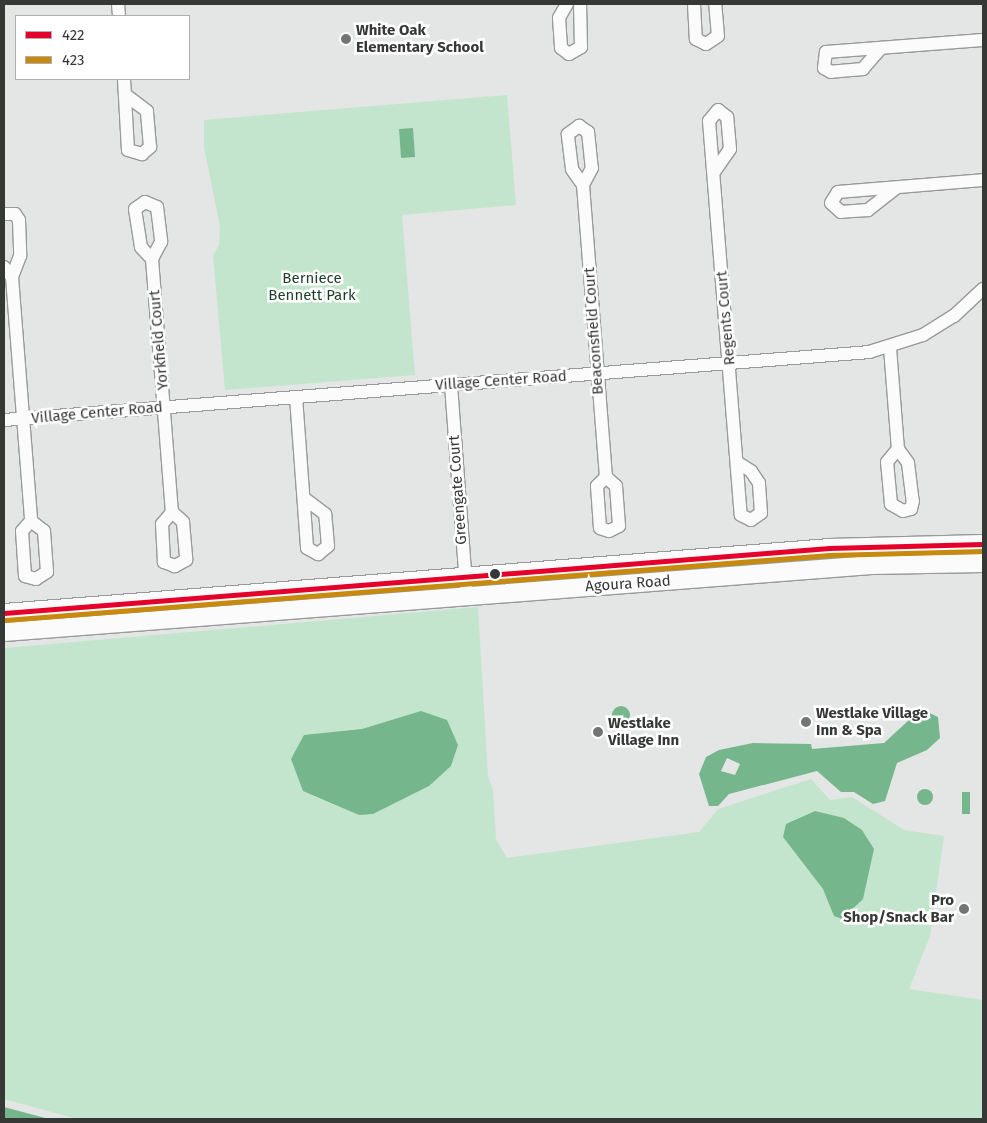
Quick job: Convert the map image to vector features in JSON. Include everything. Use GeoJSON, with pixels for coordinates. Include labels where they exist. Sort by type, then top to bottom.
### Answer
{"type":"FeatureCollection","features":[{"type":"Feature","properties":{"kind":"main road","name":"Agoura Road"},"geometry":{"type":"LineString","coordinates":[[4,613],[876,545],[983,544]]}},
{"type":"Feature","properties":{"kind":"main road","name":"Agoura Road"},"geometry":{"type":"LineString","coordinates":[[4,632],[871,565],[983,563]]}},
{"type":"Feature","properties":{"kind":"street"},"geometry":{"type":"LineString","coordinates":[[567,4],[559,18],[561,48],[574,54],[582,46],[580,4]]}},
{"type":"Feature","properties":{"kind":"street"},"geometry":{"type":"LineString","coordinates":[[694,4],[696,39],[706,44],[718,36],[715,4]]}},
{"type":"Feature","properties":{"kind":"street"},"geometry":{"type":"LineString","coordinates":[[881,48],[983,40]]}},
{"type":"Feature","properties":{"kind":"street"},"geometry":{"type":"LineString","coordinates":[[124,80],[126,95]]}},
{"type":"Feature","properties":{"kind":"street","name":"Regents Court"},"geometry":{"type":"LineString","coordinates":[[714,172],[738,463]]}},
{"type":"Feature","properties":{"kind":"street"},"geometry":{"type":"LineString","coordinates":[[896,188],[983,180]]}},
{"type":"Feature","properties":{"kind":"street","name":"Beaconsfield Court"},"geometry":{"type":"LineString","coordinates":[[583,185],[606,477]]}},
{"type":"Feature","properties":{"kind":"street"},"geometry":{"type":"LineString","coordinates":[[4,214],[15,214],[19,220],[20,256],[8,272],[31,521]]}},
{"type":"Feature","properties":{"kind":"street","name":"Yorkfield Court"},"geometry":{"type":"LineString","coordinates":[[152,259],[172,512]]}},
{"type":"Feature","properties":{"kind":"street","name":"Village Center Road"},"geometry":{"type":"LineString","coordinates":[[4,420],[597,374],[890,348],[954,316],[982,291]]}},
{"type":"Feature","properties":{"kind":"street"},"geometry":{"type":"LineString","coordinates":[[890,348],[898,449]]}},
{"type":"Feature","properties":{"kind":"street","name":"Greengate Court"},"geometry":{"type":"LineString","coordinates":[[451,385],[467,596]]}},
{"type":"Feature","properties":{"kind":"street"},"geometry":{"type":"LineString","coordinates":[[296,397],[304,498]]}},
{"type":"Feature","properties":{"kind":"green space","name":"Berniece Bennett Park"},"geometry":{"type":"Polygon","coordinates":[[[507,95],[516,205],[402,215],[415,375],[225,390],[213,256],[219,245],[220,227],[204,147],[204,120],[507,95]]]}},
{"type":"Feature","properties":{"kind":"green space"},"geometry":{"type":"Polygon","coordinates":[[[478,607],[488,776],[493,790],[496,839],[507,858],[699,832],[718,809],[811,779],[830,800],[852,797],[904,830],[944,836],[930,936],[909,989],[983,1000],[983,1119],[77,1119],[4,1099],[4,648],[478,607]]]}},
{"type":"Feature","properties":{"kind":"shaded area"},"geometry":{"type":"Polygon","coordinates":[[[413,128],[415,157],[401,158],[399,129],[413,128]]]}},
{"type":"Feature","properties":{"kind":"shaded area"},"geometry":{"type":"Polygon","coordinates":[[[621,706],[627,709],[630,715],[627,721],[621,724],[615,721],[612,715],[615,709],[621,706]]]}},
{"type":"Feature","properties":{"kind":"shaded area"},"geometry":{"type":"Polygon","coordinates":[[[921,709],[938,717],[940,738],[927,750],[897,763],[885,801],[873,804],[854,792],[841,792],[817,771],[729,794],[718,806],[709,806],[699,774],[706,757],[719,750],[753,743],[811,744],[812,749],[884,743],[921,709]],[[727,758],[721,771],[735,775],[740,764],[727,758]]]}},
{"type":"Feature","properties":{"kind":"shaded area"},"geometry":{"type":"Polygon","coordinates":[[[421,711],[447,720],[458,745],[451,766],[429,786],[373,814],[359,815],[303,791],[291,759],[304,735],[362,729],[421,711]]]}},
{"type":"Feature","properties":{"kind":"shaded area"},"geometry":{"type":"Polygon","coordinates":[[[925,789],[933,797],[925,805],[917,797],[925,789]]]}},
{"type":"Feature","properties":{"kind":"shaded area"},"geometry":{"type":"Polygon","coordinates":[[[962,792],[970,792],[970,814],[962,814],[962,792]]]}},
{"type":"Feature","properties":{"kind":"shaded area"},"geometry":{"type":"Polygon","coordinates":[[[815,811],[844,818],[862,830],[874,849],[863,899],[842,919],[834,916],[823,889],[783,837],[786,824],[815,811]]]}},
{"type":"Feature","properties":{"kind":"shaded area"},"geometry":{"type":"Polygon","coordinates":[[[4,1107],[49,1119],[4,1119],[4,1107]]]}},
{"type":"Feature","properties":{"kind":"transit line","name":"422"},"geometry":{"type":"LineString","coordinates":[[4,613],[829,548],[983,544]]}},
{"type":"Feature","properties":{"kind":"transit line","name":"423"},"geometry":{"type":"LineString","coordinates":[[5,620],[829,555],[983,551]]}},
{"type":"Feature","properties":{"kind":"place","name":"White Oak Elementary School"},"geometry":{"type":"Point","coordinates":[346,39]}},
{"type":"Feature","properties":{"kind":"place","name":"Westlake Village Inn & Spa"},"geometry":{"type":"Point","coordinates":[806,722]}},
{"type":"Feature","properties":{"kind":"place","name":"Westlake Village Inn"},"geometry":{"type":"Point","coordinates":[598,732]}},
{"type":"Feature","properties":{"kind":"place","name":"Pro Shop/Snack Bar"},"geometry":{"type":"Point","coordinates":[964,909]}}]}
